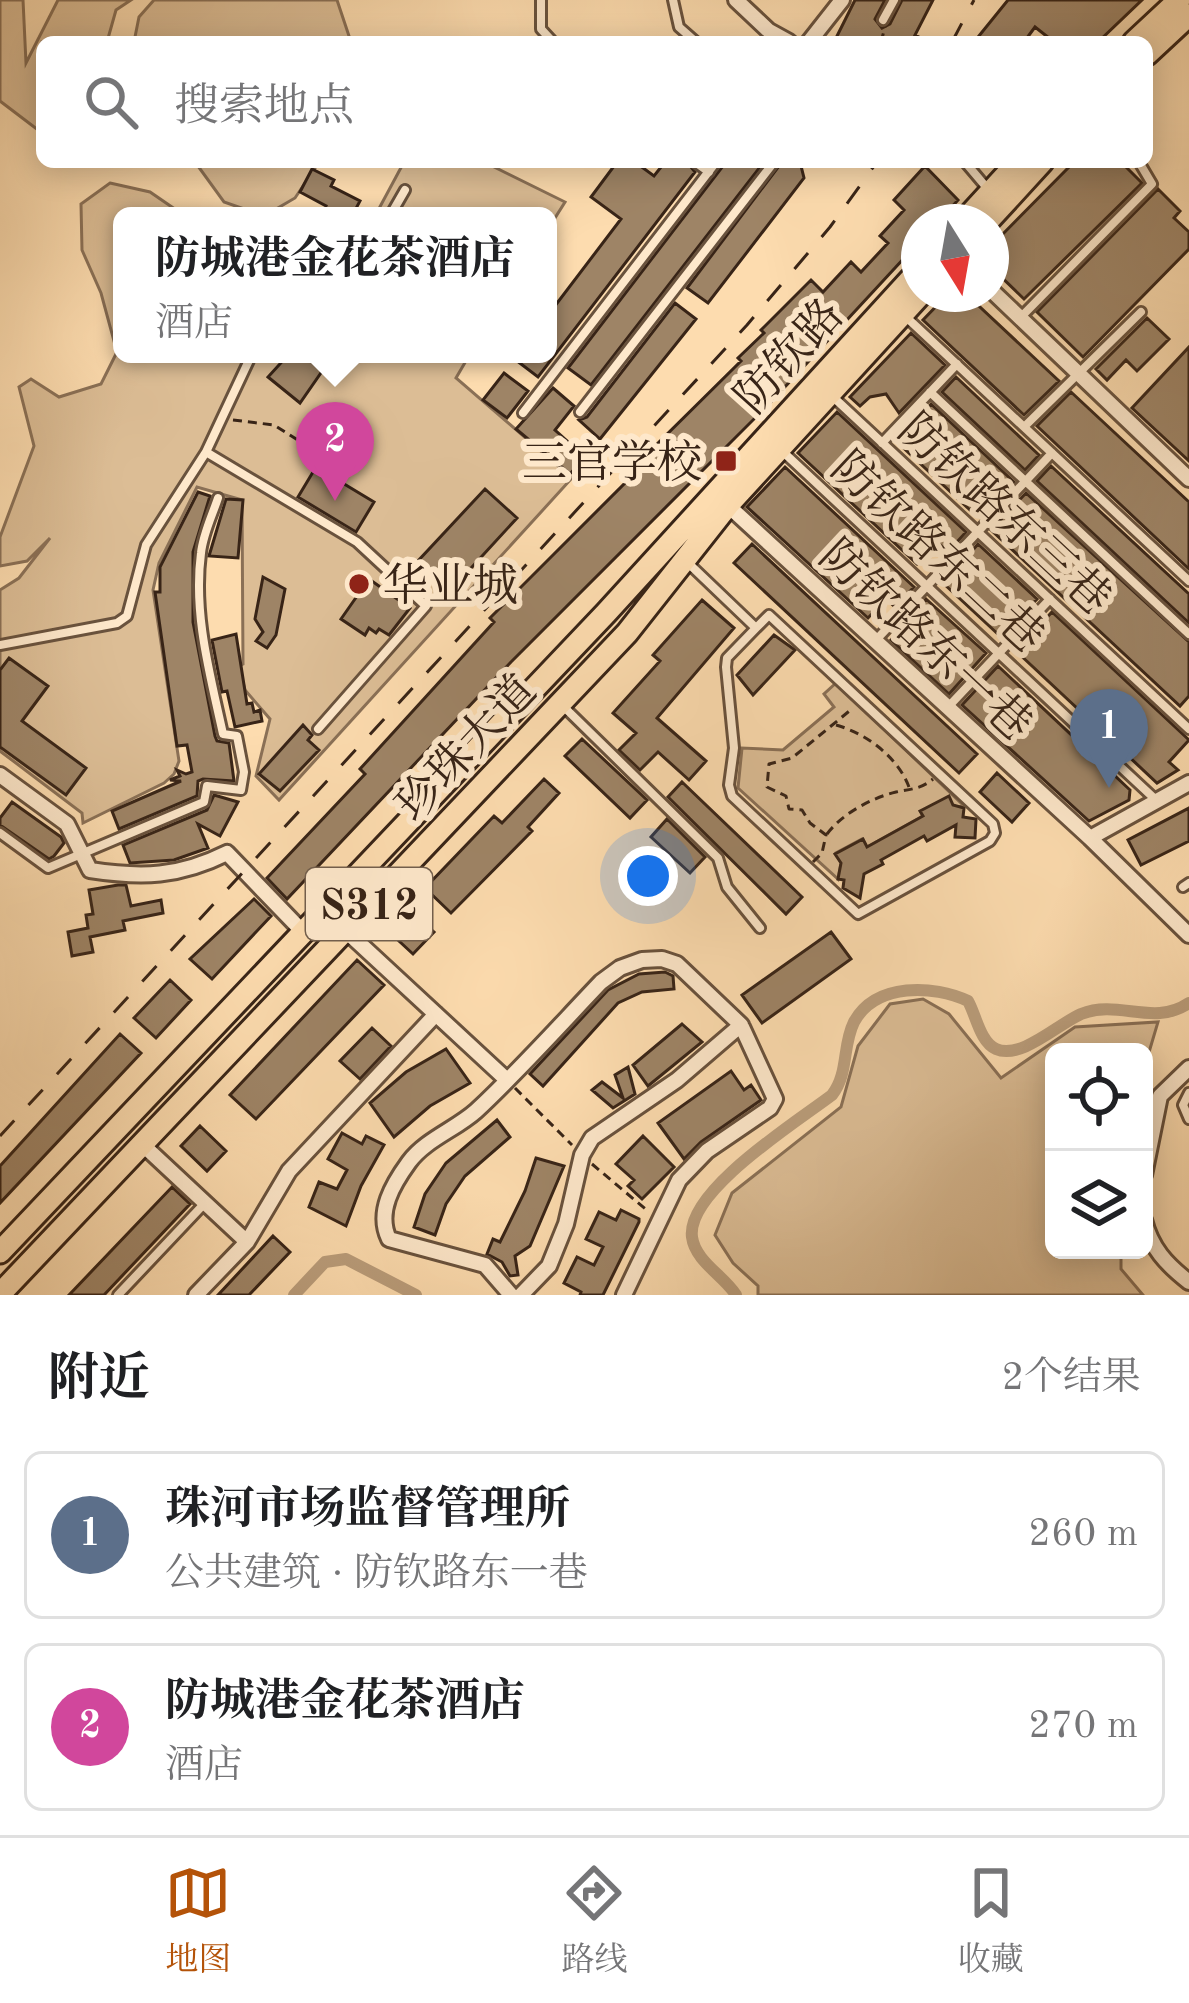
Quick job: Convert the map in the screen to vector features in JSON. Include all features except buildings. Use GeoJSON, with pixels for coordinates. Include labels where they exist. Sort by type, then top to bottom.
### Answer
{"type":"FeatureCollection","features":[{"type":"Feature","properties":{"kind":"main road"},"geometry":{"type":"LineString","coordinates":[[1140,36],[1178,0]]}},
{"type":"Feature","properties":{"kind":"main road"},"geometry":{"type":"LineString","coordinates":[[1153,48],[1189,15]]}},
{"type":"Feature","properties":{"kind":"main road"},"geometry":{"type":"LineString","coordinates":[[979,204],[1012,168]]}},
{"type":"Feature","properties":{"kind":"main road"},"geometry":{"type":"LineString","coordinates":[[1004,204],[1036,168]]}},
{"type":"Feature","properties":{"kind":"main road","name":"防钦路"},"geometry":{"type":"LineString","coordinates":[[721,499],[901,291]]}},
{"type":"Feature","properties":{"kind":"main road","name":"防钦路"},"geometry":{"type":"LineString","coordinates":[[721,499],[780,448],[903,314]]}},
{"type":"Feature","properties":{"kind":"main road","name":"珍珠大道"},"geometry":{"type":"LineString","coordinates":[[0,1293],[627,633],[685,560],[721,499]]}},
{"type":"Feature","properties":{"kind":"main road","name":"珍珠大道"},"geometry":{"type":"LineString","coordinates":[[0,1252],[721,499]]}},
{"type":"Feature","properties":{"kind":"street"},"geometry":{"type":"LineString","coordinates":[[736,0],[777,36]]}},
{"type":"Feature","properties":{"kind":"street"},"geometry":{"type":"LineString","coordinates":[[814,36],[842,0]]}},
{"type":"Feature","properties":{"kind":"street"},"geometry":{"type":"LineString","coordinates":[[1009,307],[1189,479]]}},
{"type":"Feature","properties":{"kind":"street","name":"防钦路东一巷"},"geometry":{"type":"LineString","coordinates":[[721,499],[1189,935]]}},
{"type":"Feature","properties":{"kind":"street"},"geometry":{"type":"LineString","coordinates":[[0,775],[67,824],[90,870],[138,878],[198,867],[226,853],[303,932],[345,930],[507,1081]]}},
{"type":"Feature","properties":{"kind":"street"},"geometry":{"type":"LineString","coordinates":[[1090,838],[1189,783]]}},
{"type":"Feature","properties":{"kind":"street"},"geometry":{"type":"LineString","coordinates":[[511,1295],[485,1265],[388,1239],[383,1227],[385,1208],[396,1180],[413,1155],[472,1115],[601,982],[620,968],[662,959],[677,964],[741,1025],[775,1099],[770,1108],[707,1151],[679,1180],[624,1295]]}},
{"type":"Feature","properties":{"kind":"street"},"geometry":{"type":"LineString","coordinates":[[196,1295],[247,1242],[289,1171],[436,1014]]}},
{"type":"Feature","properties":{"kind":"street"},"geometry":{"type":"LineString","coordinates":[[521,1295],[549,1266],[566,1224],[582,1155],[592,1138],[677,1080],[741,1025]]}},
{"type":"Feature","properties":{"kind":"street"},"geometry":{"type":"LineString","coordinates":[[1149,1151],[1160,1096],[1189,1068]]}},
{"type":"Feature","properties":{"kind":"street"},"geometry":{"type":"LineString","coordinates":[[142,1144],[247,1242]]}},
{"type":"Feature","properties":{"kind":"street"},"geometry":{"type":"LineString","coordinates":[[1153,1245],[1164,1263],[1189,1282]]}},
{"type":"Feature","properties":{"kind":"lane"},"geometry":{"type":"LineString","coordinates":[[541,0],[542,29],[548,36]]}},
{"type":"Feature","properties":{"kind":"lane"},"geometry":{"type":"LineString","coordinates":[[673,0],[680,27],[690,36]]}},
{"type":"Feature","properties":{"kind":"lane"},"geometry":{"type":"LineString","coordinates":[[884,20],[893,0]]}},
{"type":"Feature","properties":{"kind":"lane"},"geometry":{"type":"LineString","coordinates":[[703,168],[709,172]]}},
{"type":"Feature","properties":{"kind":"lane"},"geometry":{"type":"LineString","coordinates":[[524,413],[712,168]]}},
{"type":"Feature","properties":{"kind":"lane"},"geometry":{"type":"LineString","coordinates":[[580,412],[769,168]]}},
{"type":"Feature","properties":{"kind":"lane"},"geometry":{"type":"LineString","coordinates":[[970,168],[990,192]]}},
{"type":"Feature","properties":{"kind":"lane"},"geometry":{"type":"LineString","coordinates":[[1020,318],[1152,184],[1143,168]]}},
{"type":"Feature","properties":{"kind":"lane"},"geometry":{"type":"LineString","coordinates":[[395,207],[405,190]]}},
{"type":"Feature","properties":{"kind":"lane"},"geometry":{"type":"LineString","coordinates":[[1024,427],[1141,312]]}},
{"type":"Feature","properties":{"kind":"lane"},"geometry":{"type":"LineString","coordinates":[[903,314],[1189,581]]}},
{"type":"Feature","properties":{"kind":"lane"},"geometry":{"type":"LineString","coordinates":[[0,645],[117,622],[127,616],[146,545],[206,452],[248,363]]}},
{"type":"Feature","properties":{"kind":"lane"},"geometry":{"type":"LineString","coordinates":[[882,442],[957,364]]}},
{"type":"Feature","properties":{"kind":"lane"},"geometry":{"type":"LineString","coordinates":[[930,392],[1189,634]]}},
{"type":"Feature","properties":{"kind":"lane","name":"防钦路东三巷"},"geometry":{"type":"LineString","coordinates":[[830,394],[1189,729]]}},
{"type":"Feature","properties":{"kind":"lane","name":"防钦路东二巷"},"geometry":{"type":"LineString","coordinates":[[780,448],[1157,801]]}},
{"type":"Feature","properties":{"kind":"lane"},"geometry":{"type":"LineString","coordinates":[[206,452],[357,542],[426,606],[318,729]]}},
{"type":"Feature","properties":{"kind":"lane"},"geometry":{"type":"LineString","coordinates":[[876,640],[1052,453]]}},
{"type":"Feature","properties":{"kind":"lane"},"geometry":{"type":"LineString","coordinates":[[0,833],[49,868],[204,802],[207,786],[241,790],[244,772],[237,736],[223,734],[198,595],[201,548],[218,498]]}},
{"type":"Feature","properties":{"kind":"lane"},"geometry":{"type":"LineString","coordinates":[[685,560],[756,628]]}},
{"type":"Feature","properties":{"kind":"lane"},"geometry":{"type":"LineString","coordinates":[[948,707],[1050,599]]}},
{"type":"Feature","properties":{"kind":"lane"},"geometry":{"type":"LineString","coordinates":[[769,615],[861,700],[993,824],[995,833],[990,841],[858,914],[731,796],[734,748],[727,658],[769,615]]}},
{"type":"Feature","properties":{"kind":"lane"},"geometry":{"type":"LineString","coordinates":[[560,703],[718,858],[727,887],[760,928]]}},
{"type":"Feature","properties":{"kind":"lane"},"geometry":{"type":"LineString","coordinates":[[1189,1093],[1183,1105],[1189,1119]]}},
{"type":"Feature","properties":{"kind":"lane"},"geometry":{"type":"LineString","coordinates":[[118,1295],[205,1203]]}},
{"type":"Feature","properties":{"kind":"path"},"geometry":{"type":"LineString","coordinates":[[884,20],[884,36]]}},
{"type":"Feature","properties":{"kind":"path"},"geometry":{"type":"LineString","coordinates":[[221,422],[238,419],[274,425],[323,457]]}},
{"type":"Feature","properties":{"kind":"path"},"geometry":{"type":"LineString","coordinates":[[826,835],[810,824],[806,813],[789,809],[786,796],[767,787],[769,764],[792,758],[861,700]]}},
{"type":"Feature","properties":{"kind":"path"},"geometry":{"type":"LineString","coordinates":[[834,725],[866,738],[898,763],[910,790]]}},
{"type":"Feature","properties":{"kind":"path"},"geometry":{"type":"LineString","coordinates":[[808,867],[822,853],[826,835],[841,818],[878,798],[922,788],[938,773]]}},
{"type":"Feature","properties":{"kind":"shaded area"},"geometry":{"type":"Polygon","coordinates":[[[0,0],[23,0],[26,63],[36,43],[36,128],[0,101],[0,0]]]}},
{"type":"Feature","properties":{"kind":"shaded area"},"geometry":{"type":"Polygon","coordinates":[[[58,0],[131,0],[116,10],[109,36],[40,36],[58,0]]]}},
{"type":"Feature","properties":{"kind":"shaded area"},"geometry":{"type":"Polygon","coordinates":[[[154,0],[337,0],[349,36],[135,36],[139,17],[154,0]]]}},
{"type":"Feature","properties":{"kind":"shaded area"},"geometry":{"type":"Polygon","coordinates":[[[199,168],[315,168],[295,198],[280,207],[238,207],[224,202],[199,168]]]}},
{"type":"Feature","properties":{"kind":"shaded area"},"geometry":{"type":"Polygon","coordinates":[[[401,168],[496,168],[565,202],[557,215],[557,207],[380,207],[401,168]]]}},
{"type":"Feature","properties":{"kind":"shaded area","name":"华业城"},"geometry":{"type":"Polygon","coordinates":[[[110,183],[150,192],[172,207],[113,207],[113,337],[82,250],[81,204],[110,183]]]}},
{"type":"Feature","properties":{"kind":"shaded area","name":"华业城"},"geometry":{"type":"Polygon","coordinates":[[[113,360],[465,363],[456,378],[572,478],[279,800],[256,776],[270,719],[245,690],[239,666],[243,664],[242,500],[197,487],[159,563],[153,590],[179,761],[164,783],[83,823],[82,813],[0,751],[0,590],[19,578],[50,538],[27,561],[0,566],[0,537],[34,446],[19,387],[31,379],[59,397],[101,384],[113,360]]]}},
{"type":"Feature","properties":{"kind":"shaded area"},"geometry":{"type":"Polygon","coordinates":[[[836,683],[964,806],[921,812],[923,816],[867,847],[862,839],[836,853],[841,863],[838,879],[738,788],[742,748],[783,750],[834,707],[824,694],[836,683]]]}},
{"type":"Feature","properties":{"kind":"shaded area"},"geometry":{"type":"Polygon","coordinates":[[[923,999],[949,1014],[1001,1078],[1045,1048],[1045,1259],[1121,1259],[1121,1269],[1143,1295],[758,1295],[758,1286],[733,1263],[715,1235],[732,1193],[841,1107],[858,1046],[890,1004],[923,999]]]}},
{"type":"Feature","properties":{"kind":"shaded area"},"geometry":{"type":"Polygon","coordinates":[[[1158,1022],[1152,1043],[1052,1043],[1075,1027],[1158,1022]]]}},
{"type":"Feature","properties":{"kind":"waterway"},"geometry":{"type":"LineString","coordinates":[[736,1295],[698,1254],[692,1237],[695,1219],[707,1199],[747,1158],[832,1095],[841,1078],[854,1022],[876,1000],[923,990],[968,1001],[986,1041],[1006,1051],[1028,1045],[1095,1010],[1162,1013],[1189,1003]]}},
{"type":"Feature","properties":{"kind":"waterway"},"geometry":{"type":"LineString","coordinates":[[294,1295],[325,1262],[346,1259],[416,1295]]}},
{"type":"Feature","properties":{"kind":"railway"},"geometry":{"type":"LineString","coordinates":[[955,36],[974,0]]}},
{"type":"Feature","properties":{"kind":"railway"},"geometry":{"type":"LineString","coordinates":[[0,1136],[747,325],[873,168]]}},
{"type":"Feature","properties":{"kind":"place","name":"三官学校"},"geometry":{"type":"Point","coordinates":[726,461]}},
{"type":"Feature","properties":{"kind":"place","name":"防城港金花茶酒店"},"geometry":{"type":"Point","coordinates":[335,501]}},
{"type":"Feature","properties":{"kind":"place","name":"华业城"},"geometry":{"type":"Point","coordinates":[359,584]}},
{"type":"Feature","properties":{"kind":"place","name":"珠河市场监督管理所"},"geometry":{"type":"Point","coordinates":[1109,788]}}]}
